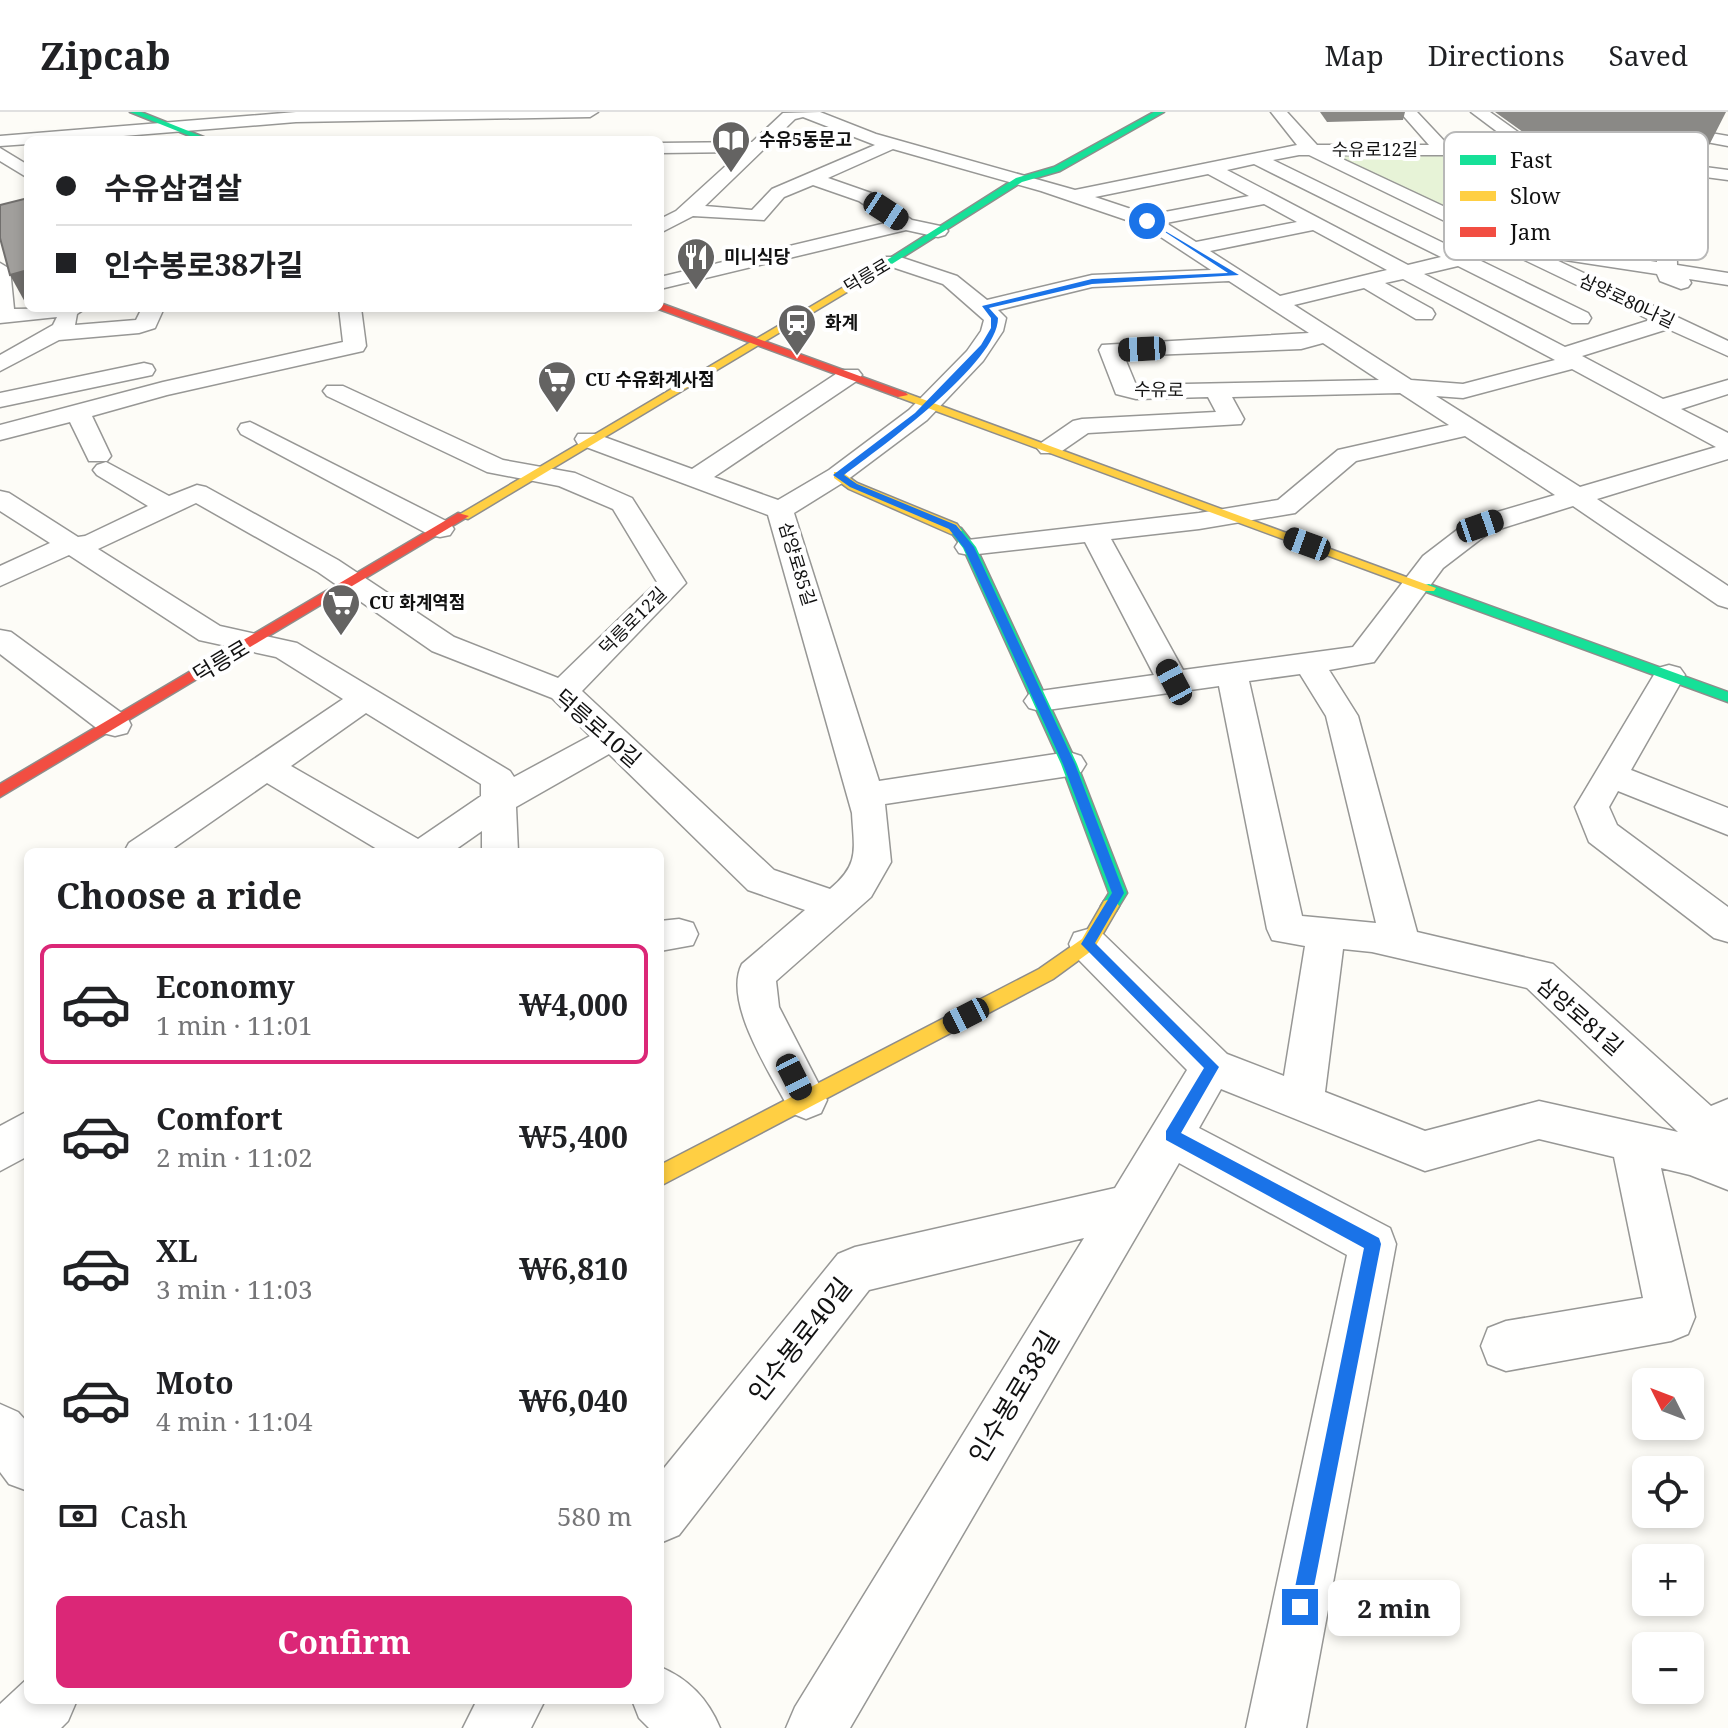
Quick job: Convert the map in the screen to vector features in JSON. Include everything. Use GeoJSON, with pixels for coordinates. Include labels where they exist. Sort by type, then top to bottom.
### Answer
{"type":"FeatureCollection","features":[{"type":"Feature","properties":{"kind":"main road"},"geometry":{"type":"LineString","coordinates":[[134,112],[196,136]]}},
{"type":"Feature","properties":{"kind":"main road","name":"덕릉로"},"geometry":{"type":"LineString","coordinates":[[1019,180],[1033,163],[1128,112]]}},
{"type":"Feature","properties":{"kind":"main road","name":"덕릉로"},"geometry":{"type":"LineString","coordinates":[[0,791],[115,725],[587,439],[893,261],[1019,180],[1057,169],[1160,112]]}},
{"type":"Feature","properties":{"kind":"main road"},"geometry":{"type":"LineString","coordinates":[[664,307],[1728,697]]}},
{"type":"Feature","properties":{"kind":"main road"},"geometry":{"type":"LineString","coordinates":[[664,1174],[1046,974],[1088,944],[1118,893],[1069,764],[969,547],[952,527],[853,486],[838,475]]}},
{"type":"Feature","properties":{"kind":"street"},"geometry":{"type":"LineString","coordinates":[[168,126],[244,112]]}},
{"type":"Feature","properties":{"kind":"street"},"geometry":{"type":"LineString","coordinates":[[84,136],[168,126],[393,113],[447,120],[487,112],[590,112]]}},
{"type":"Feature","properties":{"kind":"street"},"geometry":{"type":"LineString","coordinates":[[664,222],[689,210],[789,116],[804,112]]}},
{"type":"Feature","properties":{"kind":"street","name":"수유로"},"geometry":{"type":"LineString","coordinates":[[804,112],[891,144],[1074,196],[1147,221],[1577,497],[1728,599]]}},
{"type":"Feature","properties":{"kind":"street","name":"삼양로80나길"},"geometry":{"type":"LineString","coordinates":[[1279,112],[1311,150],[1444,213]]}},
{"type":"Feature","properties":{"kind":"street"},"geometry":{"type":"LineString","coordinates":[[1408,112],[1443,150]]}},
{"type":"Feature","properties":{"kind":"street"},"geometry":{"type":"LineString","coordinates":[[1479,112],[1506,132]]}},
{"type":"Feature","properties":{"kind":"street"},"geometry":{"type":"LineString","coordinates":[[0,130],[42,119]]}},
{"type":"Feature","properties":{"kind":"street"},"geometry":{"type":"LineString","coordinates":[[1644,127],[1662,132]]}},
{"type":"Feature","properties":{"kind":"street"},"geometry":{"type":"LineString","coordinates":[[1714,146],[1728,129]]}},
{"type":"Feature","properties":{"kind":"street"},"geometry":{"type":"LineString","coordinates":[[0,141],[24,140]]}},
{"type":"Feature","properties":{"kind":"street"},"geometry":{"type":"LineString","coordinates":[[1714,146],[1728,141]]}},
{"type":"Feature","properties":{"kind":"street"},"geometry":{"type":"LineString","coordinates":[[689,210],[757,216],[772,198],[891,144]]}},
{"type":"Feature","properties":{"kind":"street"},"geometry":{"type":"LineString","coordinates":[[664,167],[707,147]]}},
{"type":"Feature","properties":{"kind":"street"},"geometry":{"type":"LineString","coordinates":[[664,148],[758,147]]}},
{"type":"Feature","properties":{"kind":"street","name":"수유로12길"},"geometry":{"type":"LineString","coordinates":[[1074,196],[1311,150],[1443,150]]}},
{"type":"Feature","properties":{"kind":"street"},"geometry":{"type":"LineString","coordinates":[[1257,159],[1444,251]]}},
{"type":"Feature","properties":{"kind":"street"},"geometry":{"type":"LineString","coordinates":[[853,160],[879,167]]}},
{"type":"Feature","properties":{"kind":"street"},"geometry":{"type":"LineString","coordinates":[[1210,168],[1728,443]]}},
{"type":"Feature","properties":{"kind":"street","name":"수유로12길"},"geometry":{"type":"LineString","coordinates":[[1708,172],[1728,175]]}},
{"type":"Feature","properties":{"kind":"street"},"geometry":{"type":"LineString","coordinates":[[811,178],[857,194],[906,224],[938,231]]}},
{"type":"Feature","properties":{"kind":"street"},"geometry":{"type":"LineString","coordinates":[[1292,211],[1393,189]]}},
{"type":"Feature","properties":{"kind":"street"},"geometry":{"type":"LineString","coordinates":[[830,201],[857,194]]}},
{"type":"Feature","properties":{"kind":"street"},"geometry":{"type":"LineString","coordinates":[[772,198],[792,205]]}},
{"type":"Feature","properties":{"kind":"street","name":"수유로"},"geometry":{"type":"LineString","coordinates":[[1147,221],[1267,198]]}},
{"type":"Feature","properties":{"kind":"street"},"geometry":{"type":"LineString","coordinates":[[664,224],[691,234]]}},
{"type":"Feature","properties":{"kind":"street"},"geometry":{"type":"LineString","coordinates":[[664,282],[906,224]]}},
{"type":"Feature","properties":{"kind":"street"},"geometry":{"type":"LineString","coordinates":[[1193,249],[1315,224]]}},
{"type":"Feature","properties":{"kind":"street"},"geometry":{"type":"LineString","coordinates":[[1277,303],[1450,260]]}},
{"type":"Feature","properties":{"kind":"street"},"geometry":{"type":"LineString","coordinates":[[1462,260],[1580,318]]}},
{"type":"Feature","properties":{"kind":"street","name":"삼양로80나길"},"geometry":{"type":"LineString","coordinates":[[1543,260],[1728,349]]}},
{"type":"Feature","properties":{"kind":"street"},"geometry":{"type":"LineString","coordinates":[[1603,260],[1728,279]]}},
{"type":"Feature","properties":{"kind":"street"},"geometry":{"type":"LineString","coordinates":[[1668,260],[1667,277],[1716,297]]}},
{"type":"Feature","properties":{"kind":"street"},"geometry":{"type":"LineString","coordinates":[[893,261],[950,280],[984,307],[1092,281],[1235,275]]}},
{"type":"Feature","properties":{"kind":"street"},"geometry":{"type":"LineString","coordinates":[[24,283],[2,280],[1,316],[37,312]]}},
{"type":"Feature","properties":{"kind":"street"},"geometry":{"type":"LineString","coordinates":[[1367,281],[1424,314]]}},
{"type":"Feature","properties":{"kind":"street","name":"삼양로85길"},"geometry":{"type":"LineString","coordinates":[[806,1100],[759,1008],[756,975],[858,887],[873,862],[870,813],[780,510],[838,475],[918,415],[927,402],[984,346],[995,328],[995,318],[984,307]]}},
{"type":"Feature","properties":{"kind":"street"},"geometry":{"type":"LineString","coordinates":[[0,364],[62,329],[71,312]]}},
{"type":"Feature","properties":{"kind":"street"},"geometry":{"type":"LineString","coordinates":[[52,334],[139,326],[147,323],[151,312]]}},
{"type":"Feature","properties":{"kind":"street"},"geometry":{"type":"LineString","coordinates":[[0,433],[163,389],[355,346],[351,312]]}},
{"type":"Feature","properties":{"kind":"street","name":"수유로"},"geometry":{"type":"LineString","coordinates":[[1325,336],[1301,342],[1110,350],[1124,389],[1136,392],[1403,386],[1463,391],[1566,364],[1566,357],[1670,321]]}},
{"type":"Feature","properties":{"kind":"street"},"geometry":{"type":"LineString","coordinates":[[0,400],[240,350]]}},
{"type":"Feature","properties":{"kind":"street"},"geometry":{"type":"LineString","coordinates":[[694,479],[850,375]]}},
{"type":"Feature","properties":{"kind":"street"},"geometry":{"type":"LineString","coordinates":[[1661,407],[1728,387]]}},
{"type":"Feature","properties":{"kind":"street"},"geometry":{"type":"LineString","coordinates":[[1050,448],[1082,426],[1232,419],[1216,390]]}},
{"type":"Feature","properties":{"kind":"street"},"geometry":{"type":"LineString","coordinates":[[335,391],[496,467],[531,474]]}},
{"type":"Feature","properties":{"kind":"street"},"geometry":{"type":"LineString","coordinates":[[78,412],[102,463],[168,507]]}},
{"type":"Feature","properties":{"kind":"street"},"geometry":{"type":"LineString","coordinates":[[969,547],[1286,507],[1347,455],[1468,428]]}},
{"type":"Feature","properties":{"kind":"street"},"geometry":{"type":"LineString","coordinates":[[250,429],[440,529]]}},
{"type":"Feature","properties":{"kind":"street"},"geometry":{"type":"LineString","coordinates":[[587,439],[780,510]]}},
{"type":"Feature","properties":{"kind":"street"},"geometry":{"type":"LineString","coordinates":[[1040,701],[1363,655],[1419,585],[1433,562],[1480,526],[1728,451]]}},
{"type":"Feature","properties":{"kind":"street","name":"덕릉로12길"},"geometry":{"type":"LineString","coordinates":[[531,474],[566,479],[623,504],[672,583],[563,691]]}},
{"type":"Feature","properties":{"kind":"street","name":"덕릉로10길"},"geometry":{"type":"LineString","coordinates":[[168,507],[197,493],[328,566],[443,644],[563,691],[761,880],[824,902]]}},
{"type":"Feature","properties":{"kind":"street"},"geometry":{"type":"LineString","coordinates":[[0,499],[210,633],[286,650],[498,779],[500,848]]}},
{"type":"Feature","properties":{"kind":"street"},"geometry":{"type":"LineString","coordinates":[[0,577],[56,550],[93,542],[168,507]]}},
{"type":"Feature","properties":{"kind":"street"},"geometry":{"type":"LineString","coordinates":[[1094,533],[1174,682]]}},
{"type":"Feature","properties":{"kind":"street"},"geometry":{"type":"LineString","coordinates":[[0,639],[115,725]]}},
{"type":"Feature","properties":{"kind":"street"},"geometry":{"type":"LineString","coordinates":[[1309,663],[1342,716],[1401,944]]}},
{"type":"Feature","properties":{"kind":"street","name":"삼양로81길"},"geometry":{"type":"LineString","coordinates":[[1232,674],[1286,929],[1372,937],[1539,975],[1715,1144]]}},
{"type":"Feature","properties":{"kind":"street"},"geometry":{"type":"LineString","coordinates":[[1669,675],[1592,807],[1602,833],[1728,927]]}},
{"type":"Feature","properties":{"kind":"street"},"geometry":{"type":"LineString","coordinates":[[158,848],[182,842],[266,767],[365,699]]}},
{"type":"Feature","properties":{"kind":"street"},"geometry":{"type":"LineString","coordinates":[[432,848],[499,801],[612,738]]}},
{"type":"Feature","properties":{"kind":"street"},"geometry":{"type":"LineString","coordinates":[[865,795],[1069,764]]}},
{"type":"Feature","properties":{"kind":"street"},"geometry":{"type":"LineString","coordinates":[[266,767],[404,848]]}},
{"type":"Feature","properties":{"kind":"street"},"geometry":{"type":"LineString","coordinates":[[1611,775],[1728,822]]}},
{"type":"Feature","properties":{"kind":"street"},"geometry":{"type":"LineString","coordinates":[[1302,1102],[1326,933]]}},
{"type":"Feature","properties":{"kind":"street","name":"삼양로81길"},"geometry":{"type":"LineString","coordinates":[[1088,944],[1212,1067],[1425,1151],[1539,1120],[1633,1142],[1715,1144]]}},
{"type":"Feature","properties":{"kind":"street","name":"인수봉로38길"},"geometry":{"type":"LineString","coordinates":[[816,1728],[1212,1067]]}},
{"type":"Feature","properties":{"kind":"street"},"geometry":{"type":"LineString","coordinates":[[0,1151],[24,1134]]}},
{"type":"Feature","properties":{"kind":"street"},"geometry":{"type":"LineString","coordinates":[[1171,1136],[1373,1244],[1276,1728]]}},
{"type":"Feature","properties":{"kind":"street"},"geometry":{"type":"LineString","coordinates":[[1506,1346],[1671,1317],[1633,1142]]}},
{"type":"Feature","properties":{"kind":"street","name":"인수봉로40길"},"geometry":{"type":"LineString","coordinates":[[664,1511],[855,1270],[1128,1206]]}},
{"type":"Feature","properties":{"kind":"street"},"geometry":{"type":"LineString","coordinates":[[0,1430],[24,1460]]}},
{"type":"Feature","properties":{"kind":"street"},"geometry":{"type":"LineString","coordinates":[[664,1701],[690,1728]]}},
{"type":"Feature","properties":{"kind":"street"},"geometry":{"type":"LineString","coordinates":[[18,1728],[43,1704]]}},
{"type":"Feature","properties":{"kind":"street"},"geometry":{"type":"LineString","coordinates":[[493,1728],[512,1704]]}},
{"type":"Feature","properties":{"kind":"green space"},"geometry":{"type":"Polygon","coordinates":[[[1322,152],[1444,153],[1444,210],[1322,152]]]}},
{"type":"Feature","properties":{"kind":"building"},"geometry":{"type":"Polygon","coordinates":[[[24,199],[24,271],[10,275],[0,238],[0,205],[24,199]]]}},
{"type":"Feature","properties":{"kind":"traffic: fast"},"geometry":{"type":"LineString","coordinates":[[134,112],[197,136]]}},
{"type":"Feature","properties":{"kind":"traffic: fast"},"geometry":{"type":"LineString","coordinates":[[854,284],[1019,180],[1057,169],[1160,112]]}},
{"type":"Feature","properties":{"kind":"traffic: fast"},"geometry":{"type":"LineString","coordinates":[[956,531],[969,547],[1069,764],[1118,893],[1110,906]]}},
{"type":"Feature","properties":{"kind":"traffic: fast"},"geometry":{"type":"LineString","coordinates":[[1429,588],[1728,697]]}},
{"type":"Feature","properties":{"kind":"traffic: slow"},"geometry":{"type":"LineString","coordinates":[[463,516],[854,284]]}},
{"type":"Feature","properties":{"kind":"traffic: slow"},"geometry":{"type":"LineString","coordinates":[[902,395],[1429,588]]}},
{"type":"Feature","properties":{"kind":"traffic: slow"},"geometry":{"type":"LineString","coordinates":[[838,475],[853,486],[956,531]]}},
{"type":"Feature","properties":{"kind":"traffic: slow"},"geometry":{"type":"LineString","coordinates":[[664,1174],[1046,974],[1088,944],[1110,906]]}},
{"type":"Feature","properties":{"kind":"traffic: jam"},"geometry":{"type":"LineString","coordinates":[[664,307],[902,395]]}},
{"type":"Feature","properties":{"kind":"traffic: jam"},"geometry":{"type":"LineString","coordinates":[[0,791],[463,516]]}},
{"type":"Feature","properties":{"kind":"place","name":"수유5동문고"},"geometry":{"type":"Point","coordinates":[731,174]}},
{"type":"Feature","properties":{"kind":"place","name":"미니식당"},"geometry":{"type":"Point","coordinates":[696,291]}},
{"type":"Feature","properties":{"kind":"place","name":"화계"},"geometry":{"type":"Point","coordinates":[797,357]}},
{"type":"Feature","properties":{"kind":"place","name":"CU 수유화계사점"},"geometry":{"type":"Point","coordinates":[557,414]}},
{"type":"Feature","properties":{"kind":"place","name":"CU 화계역점"},"geometry":{"type":"Point","coordinates":[341,637]}},
{"type":"Feature","properties":{"kind":"route"},"geometry":{"type":"LineString","coordinates":[[1147,221],[1235,275],[1092,281],[984,307],[995,318],[995,328],[984,346],[927,402],[918,415],[838,475],[853,486],[952,527],[969,547],[1069,764],[1118,893],[1088,944],[1212,1067],[1171,1136],[1373,1244],[1300,1607]]}}]}
